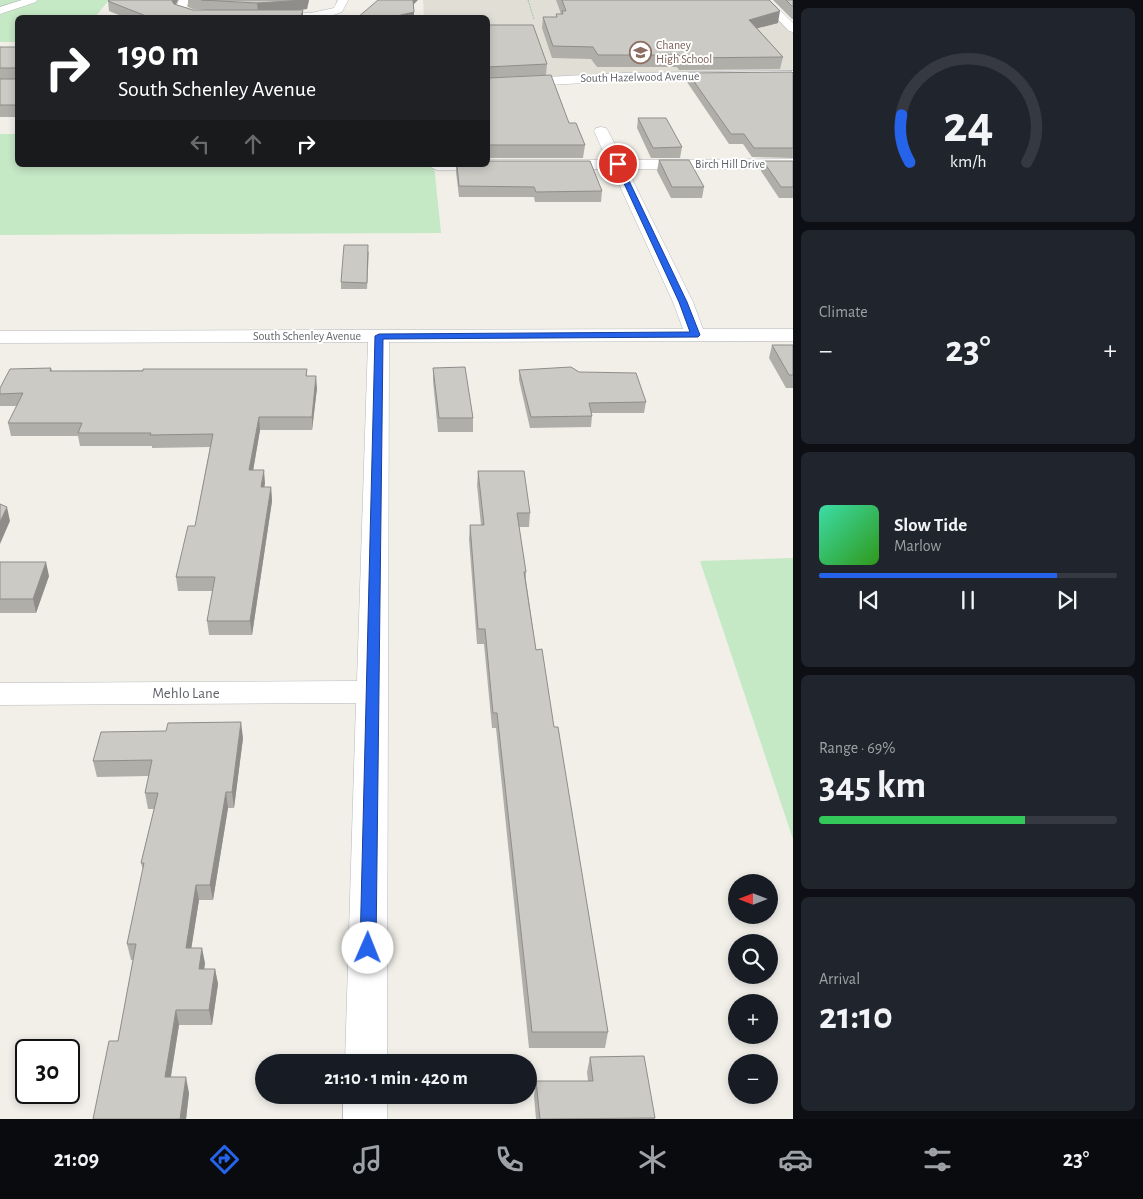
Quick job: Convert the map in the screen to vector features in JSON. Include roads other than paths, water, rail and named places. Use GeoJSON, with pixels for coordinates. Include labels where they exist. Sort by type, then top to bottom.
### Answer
{"type":"FeatureCollection","features":[{"type":"Feature","properties":{"kind":"street"},"geometry":{"type":"LineString","coordinates":[[0,11],[32,0]]}},
{"type":"Feature","properties":{"kind":"street"},"geometry":{"type":"LineString","coordinates":[[184,0],[179,8],[186,14],[198,15]]}},
{"type":"Feature","properties":{"kind":"street"},"geometry":{"type":"LineString","coordinates":[[320,15],[338,10],[343,0]]}},
{"type":"Feature","properties":{"kind":"street"},"geometry":{"type":"LineString","coordinates":[[764,0],[787,18],[793,29]]}},
{"type":"Feature","properties":{"kind":"street","name":"South Hazelwood Avenue"},"geometry":{"type":"LineString","coordinates":[[490,84],[614,77],[793,75]]}},
{"type":"Feature","properties":{"kind":"street"},"geometry":{"type":"LineString","coordinates":[[601,131],[683,302],[695,335]]}},
{"type":"Feature","properties":{"kind":"street","name":"Birch Hill Drive"},"geometry":{"type":"LineString","coordinates":[[490,165],[793,164]]}},
{"type":"Feature","properties":{"kind":"street","name":"South Schenley Avenue"},"geometry":{"type":"LineString","coordinates":[[0,337],[793,335]]}},
{"type":"Feature","properties":{"kind":"street"},"geometry":{"type":"LineString","coordinates":[[366,1054],[379,336]]}},
{"type":"Feature","properties":{"kind":"street","name":"Mehlo Lane"},"geometry":{"type":"LineString","coordinates":[[0,694],[373,692]]}},
{"type":"Feature","properties":{"kind":"street"},"geometry":{"type":"LineString","coordinates":[[365,1104],[365,1119]]}},
{"type":"Feature","properties":{"kind":"place","name":"Chaney High School"},"geometry":{"type":"Point","coordinates":[640,52]}}]}
